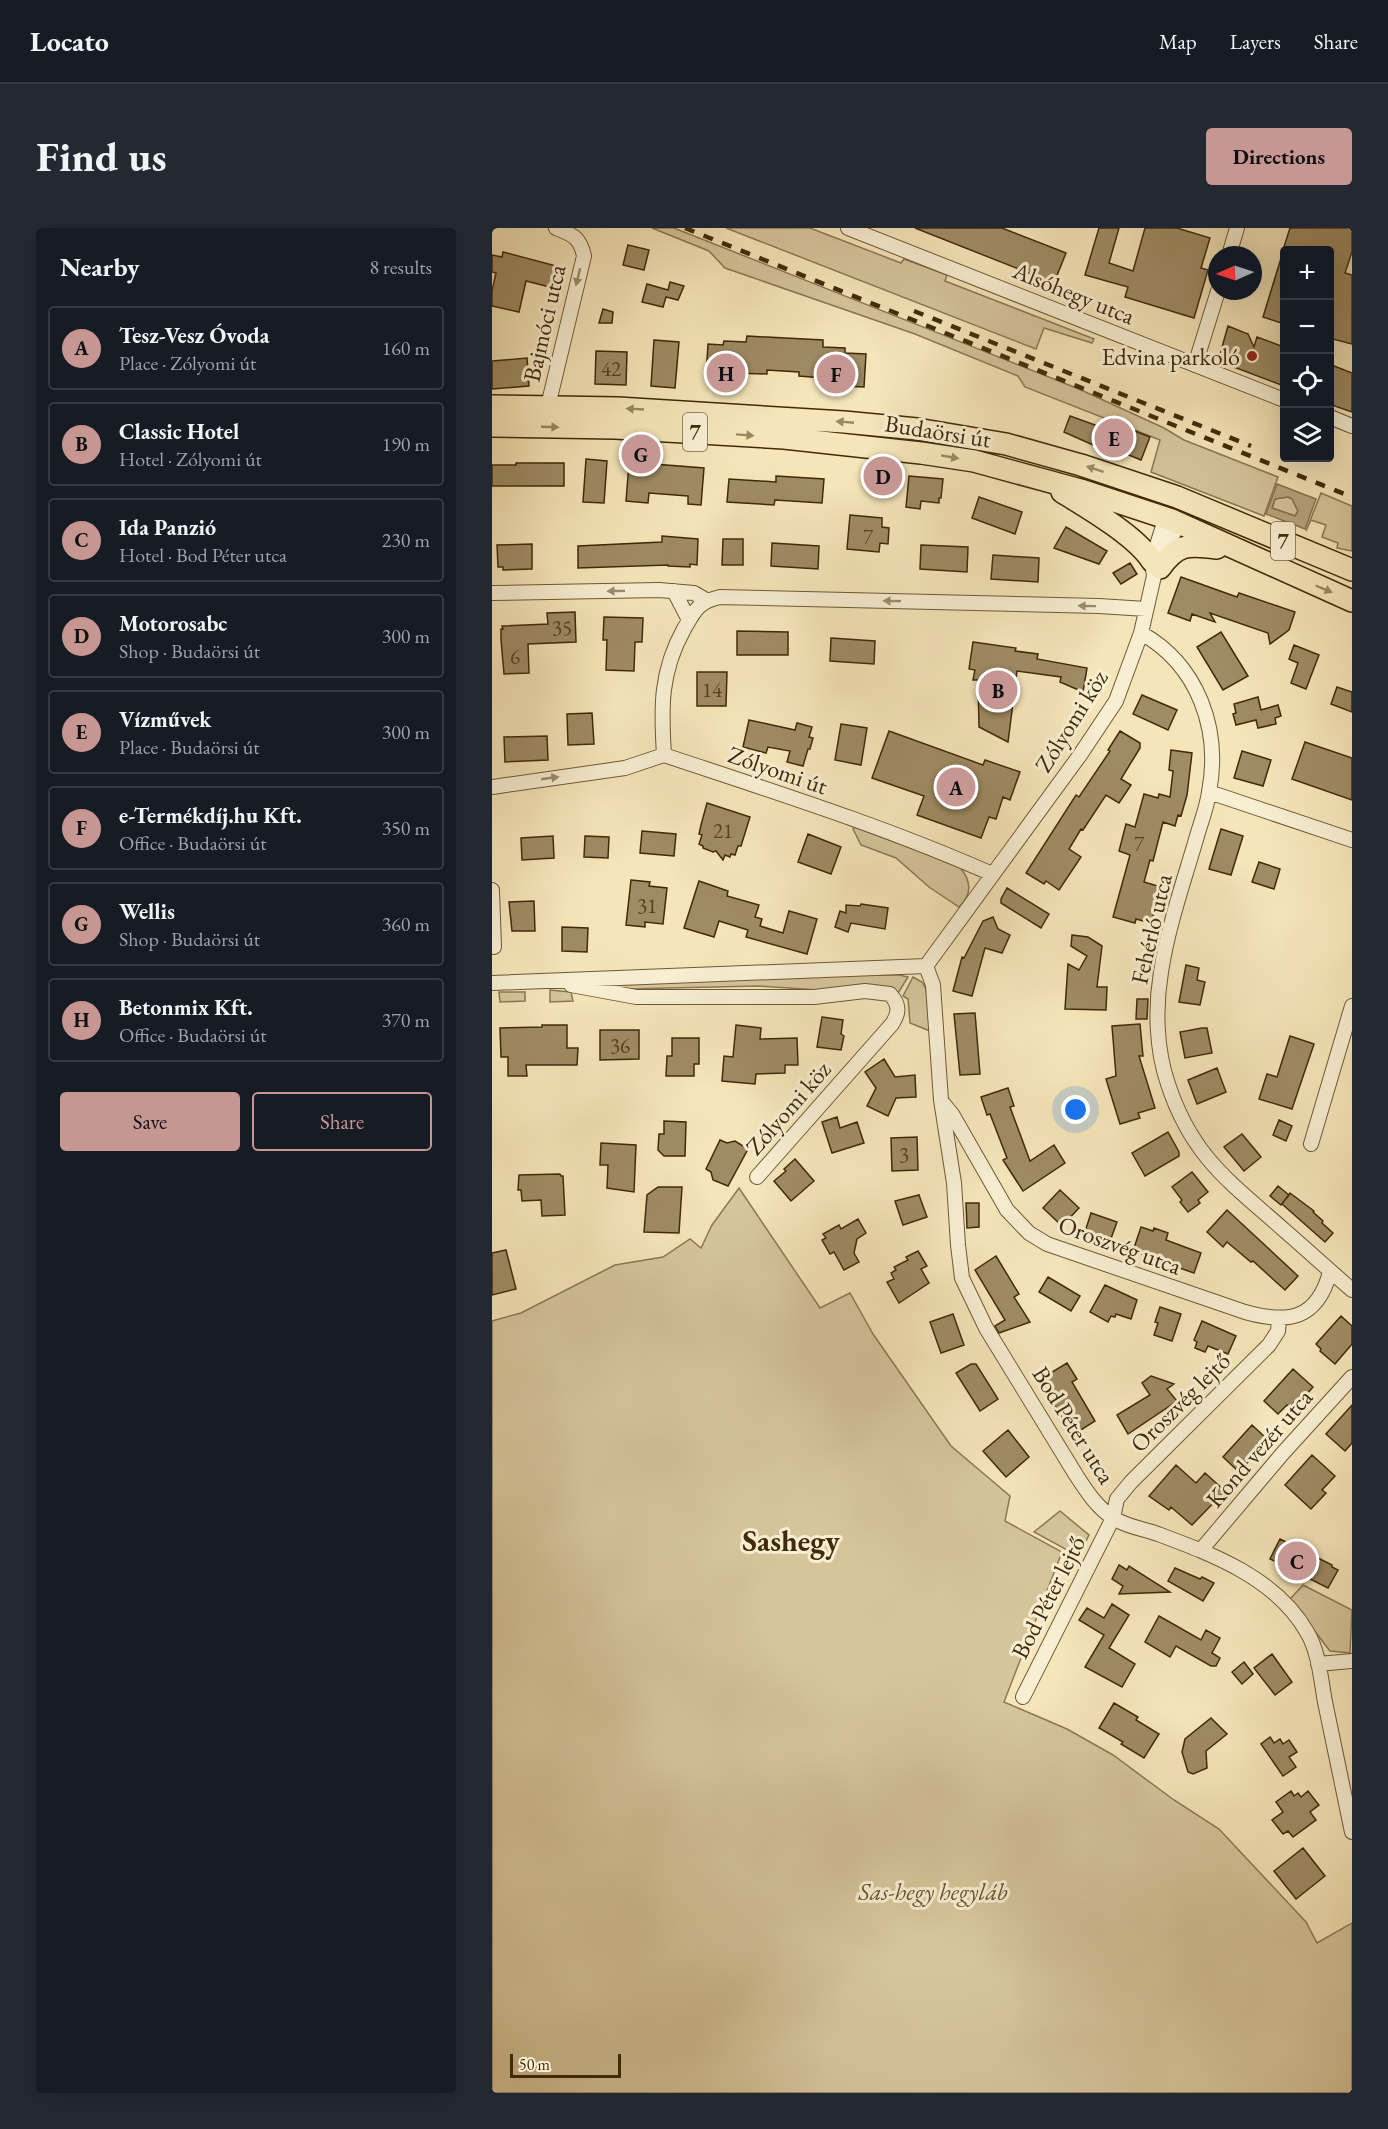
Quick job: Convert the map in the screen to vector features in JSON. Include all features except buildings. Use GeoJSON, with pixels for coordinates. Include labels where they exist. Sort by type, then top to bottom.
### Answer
{"type":"FeatureCollection","features":[{"type":"Feature","properties":{"kind":"main road","name":"Budaörsi út"},"geometry":{"type":"LineString","coordinates":[[492,406],[548,406],[770,416],[917,429],[1006,444],[1081,465],[1150,488],[1352,570]]}},
{"type":"Feature","properties":{"kind":"main road","name":"Budaörsi út"},"geometry":{"type":"LineString","coordinates":[[492,426],[685,432],[855,444],[974,461],[1036,476],[1114,500],[1170,526],[1235,550],[1352,602]]}},
{"type":"Feature","properties":{"kind":"main road"},"geometry":{"type":"LineString","coordinates":[[1036,476],[1085,506],[1143,547],[1155,568],[1170,554],[1180,548],[1193,545],[1235,550]]}},
{"type":"Feature","properties":{"kind":"main road"},"geometry":{"type":"LineString","coordinates":[[1150,488],[1166,505],[1170,526]]}},
{"type":"Feature","properties":{"kind":"main road"},"geometry":{"type":"LineString","coordinates":[[1170,526],[1183,513],[1228,518]]}},
{"type":"Feature","properties":{"kind":"street","name":"Bajmóci utca"},"geometry":{"type":"LineString","coordinates":[[548,406],[584,256],[582,246],[574,236],[556,228]]}},
{"type":"Feature","properties":{"kind":"street","name":"Alsóhegy utca"},"geometry":{"type":"LineString","coordinates":[[848,228],[1280,397]]}},
{"type":"Feature","properties":{"kind":"street"},"geometry":{"type":"LineString","coordinates":[[1232,246],[1237,228]]}},
{"type":"Feature","properties":{"kind":"street"},"geometry":{"type":"LineString","coordinates":[[1195,365],[1215,300]]}},
{"type":"Feature","properties":{"kind":"street"},"geometry":{"type":"LineString","coordinates":[[1334,419],[1352,426]]}},
{"type":"Feature","properties":{"kind":"street","name":"Zólyomi köz"},"geometry":{"type":"LineString","coordinates":[[993,874],[1116,701],[1141,633],[1155,568],[1170,526]]}},
{"type":"Feature","properties":{"kind":"street"},"geometry":{"type":"LineString","coordinates":[[492,593],[674,591],[694,593],[706,600]]}},
{"type":"Feature","properties":{"kind":"street"},"geometry":{"type":"LineString","coordinates":[[674,591],[689,620]]}},
{"type":"Feature","properties":{"kind":"street"},"geometry":{"type":"LineString","coordinates":[[492,787],[625,768],[664,756],[663,711],[668,663],[689,620],[706,600],[737,597],[1146,609]]}},
{"type":"Feature","properties":{"kind":"street","name":"Fehérló utca"},"geometry":{"type":"LineString","coordinates":[[1141,633],[1156,641],[1170,653],[1191,678],[1200,695],[1209,736],[1211,759],[1209,792],[1160,972],[1158,1001],[1160,1055],[1168,1085],[1202,1153],[1213,1166],[1241,1194],[1352,1290]]}},
{"type":"Feature","properties":{"kind":"street","name":"Zólyomi út"},"geometry":{"type":"LineString","coordinates":[[664,756],[803,801],[993,874]]}},
{"type":"Feature","properties":{"kind":"street"},"geometry":{"type":"LineString","coordinates":[[1209,792],[1352,840]]}},
{"type":"Feature","properties":{"kind":"street"},"geometry":{"type":"LineString","coordinates":[[492,983],[926,966],[993,874]]}},
{"type":"Feature","properties":{"kind":"street"},"geometry":{"type":"LineString","coordinates":[[492,890],[494,946]]}},
{"type":"Feature","properties":{"kind":"street","name":"Bod Péter utca"},"geometry":{"type":"LineString","coordinates":[[926,966],[933,986],[941,1100],[954,1183],[957,1245],[962,1278],[986,1328],[1091,1498],[1113,1518],[1124,1524],[1201,1550],[1254,1578],[1284,1602],[1308,1633],[1318,1664],[1352,1832]]}},
{"type":"Feature","properties":{"kind":"street","name":"Zólyomi köz"},"geometry":{"type":"LineString","coordinates":[[557,982],[636,997],[814,997],[876,991],[890,994],[896,1001],[897,1017],[757,1177]]}},
{"type":"Feature","properties":{"kind":"street"},"geometry":{"type":"LineString","coordinates":[[1311,1144],[1352,1006]]}},
{"type":"Feature","properties":{"kind":"street","name":"Oroszvég utca"},"geometry":{"type":"LineString","coordinates":[[941,1100],[952,1114],[1007,1210],[1029,1233],[1047,1244],[1245,1312],[1279,1319],[1303,1313],[1319,1300],[1330,1272]]}},
{"type":"Feature","properties":{"kind":"street","name":"Oroszvég lejtő"},"geometry":{"type":"LineString","coordinates":[[1113,1518],[1117,1499],[1269,1345],[1278,1331],[1279,1319]]}},
{"type":"Feature","properties":{"kind":"street","name":"Kond vezér utca"},"geometry":{"type":"LineString","coordinates":[[1201,1550],[1283,1453],[1352,1377]]}},
{"type":"Feature","properties":{"kind":"street","name":"Bod Péter lejtő"},"geometry":{"type":"LineString","coordinates":[[1023,1697],[1113,1518]]}},
{"type":"Feature","properties":{"kind":"street"},"geometry":{"type":"LineString","coordinates":[[1318,1664],[1352,1661]]}},
{"type":"Feature","properties":{"kind":"green space"},"geometry":{"type":"Polygon","coordinates":[[[652,228],[674,228],[1079,389],[1164,428],[1184,440],[1278,477],[1264,516],[1151,472],[1160,440],[1025,387],[1018,376],[915,334],[725,268],[709,251],[652,228]]]}},
{"type":"Feature","properties":{"kind":"green space"},"geometry":{"type":"Polygon","coordinates":[[[726,228],[810,228],[901,263],[904,259],[947,275],[945,281],[1094,339],[1092,343],[1044,328],[1036,349],[726,228]]]}},
{"type":"Feature","properties":{"kind":"green space"},"geometry":{"type":"Polygon","coordinates":[[[1321,493],[1352,506],[1352,551],[1337,548],[1338,543],[1322,537],[1326,525],[1311,520],[1306,531],[1321,493]]]}},
{"type":"Feature","properties":{"kind":"green space"},"geometry":{"type":"Polygon","coordinates":[[[1288,497],[1292,499],[1298,511],[1295,516],[1272,508],[1275,499],[1288,497]]]}},
{"type":"Feature","properties":{"kind":"green space"},"geometry":{"type":"Polygon","coordinates":[[[855,827],[959,866],[966,876],[969,887],[964,902],[959,907],[929,887],[896,858],[861,845],[853,829],[855,827]]]}},
{"type":"Feature","properties":{"kind":"green space"},"geometry":{"type":"Polygon","coordinates":[[[838,975],[908,977],[898,993],[880,986],[818,990],[758,986],[624,989],[599,985],[838,975]]]}},
{"type":"Feature","properties":{"kind":"green space"},"geometry":{"type":"Polygon","coordinates":[[[913,977],[922,982],[926,989],[930,1031],[910,1023],[908,999],[903,996],[913,977]]]}},
{"type":"Feature","properties":{"kind":"green space"},"geometry":{"type":"Polygon","coordinates":[[[550,990],[571,992],[573,1001],[550,1002],[550,990]]]}},
{"type":"Feature","properties":{"kind":"green space"},"geometry":{"type":"Polygon","coordinates":[[[499,992],[525,992],[525,1001],[500,1002],[499,992]]]}},
{"type":"Feature","properties":{"kind":"green space","name":"Sas-hegy hegyláb"},"geometry":{"type":"Polygon","coordinates":[[[739,1188],[820,1308],[850,1293],[873,1334],[951,1446],[1010,1496],[1005,1521],[1062,1552],[1004,1702],[1067,1729],[1113,1755],[1174,1800],[1219,1829],[1306,1922],[1317,1943],[1352,1923],[1352,2093],[492,2093],[492,1321],[521,1313],[615,1265],[663,1257],[690,1239],[701,1248],[712,1225],[739,1188]]]}},
{"type":"Feature","properties":{"kind":"green space"},"geometry":{"type":"Polygon","coordinates":[[[1060,1511],[1089,1535],[1078,1556],[1034,1532],[1060,1511]]]}},
{"type":"Feature","properties":{"kind":"green space"},"geometry":{"type":"Polygon","coordinates":[[[1303,1585],[1352,1610],[1350,1653],[1330,1651],[1290,1599],[1303,1585]]]}},
{"type":"Feature","properties":{"kind":"shaded area"},"geometry":{"type":"Polygon","coordinates":[[[1277,484],[1316,499],[1305,529],[1266,514],[1277,484]],[[1288,497],[1275,499],[1272,508],[1295,516],[1298,511],[1292,499],[1288,497]]]}},
{"type":"Feature","properties":{"kind":"railway"},"geometry":{"type":"LineString","coordinates":[[685,228],[1352,497]]}},
{"type":"Feature","properties":{"kind":"railway"},"geometry":{"type":"LineString","coordinates":[[914,311],[1251,446]]}},
{"type":"Feature","properties":{"kind":"place","name":"Edvina parkoló"},"geometry":{"type":"Point","coordinates":[1252,356]}},
{"type":"Feature","properties":{"kind":"place","name":"Betonmix Kft."},"geometry":{"type":"Point","coordinates":[726,373]}},
{"type":"Feature","properties":{"kind":"place","name":"e-Termékdíj.hu Kft."},"geometry":{"type":"Point","coordinates":[836,374]}},
{"type":"Feature","properties":{"kind":"place","name":"Vízművek"},"geometry":{"type":"Point","coordinates":[1114,438]}},
{"type":"Feature","properties":{"kind":"place","name":"Wellis"},"geometry":{"type":"Point","coordinates":[641,454]}},
{"type":"Feature","properties":{"kind":"place","name":"Motorosabc"},"geometry":{"type":"Point","coordinates":[883,476]}},
{"type":"Feature","properties":{"kind":"place","name":"Classic Hotel"},"geometry":{"type":"Point","coordinates":[998,690]}},
{"type":"Feature","properties":{"kind":"place","name":"Tesz-Vesz Óvoda"},"geometry":{"type":"Point","coordinates":[956,787]}},
{"type":"Feature","properties":{"kind":"place","name":"Ida Panzió"},"geometry":{"type":"Point","coordinates":[1297,1561]}},
{"type":"Feature","properties":{"kind":"district","name":"Sashegy"},"geometry":{"type":"Point","coordinates":[791,1540]}}]}
